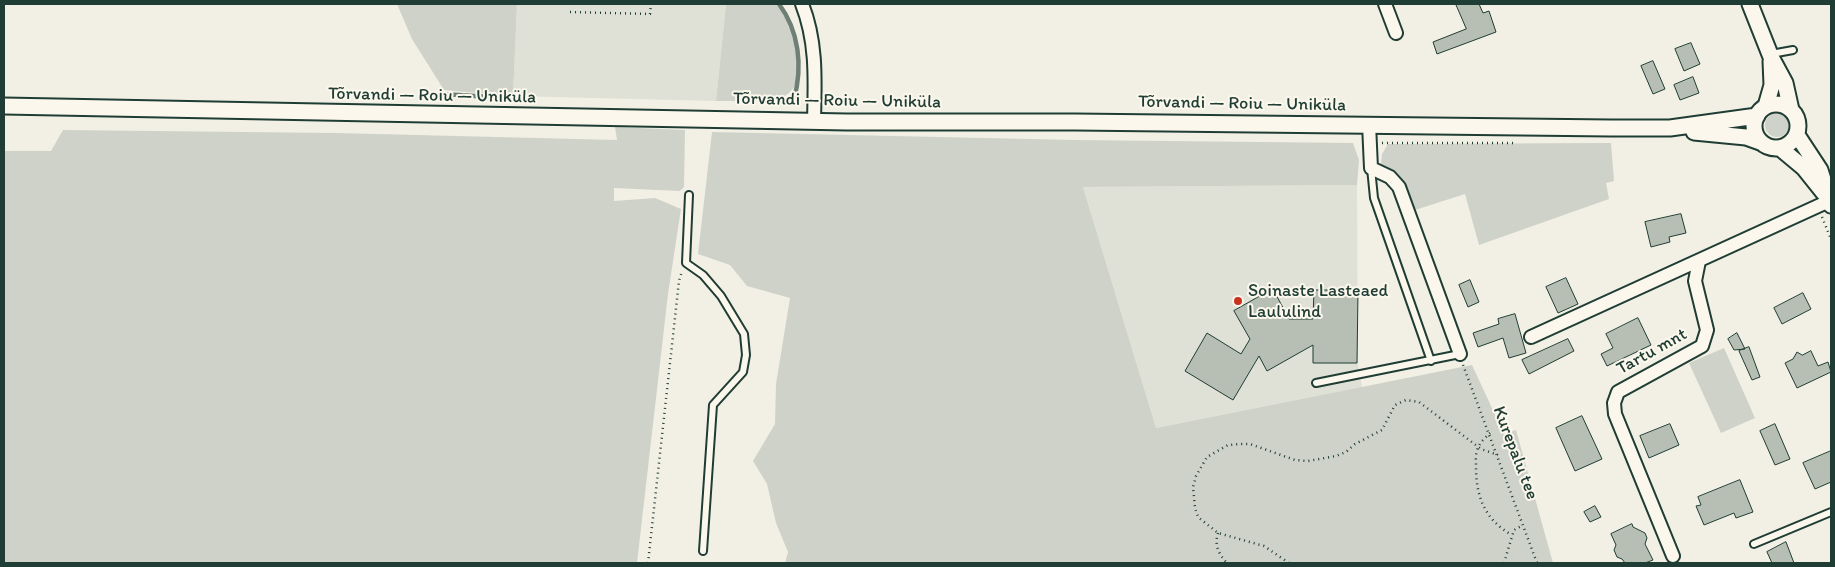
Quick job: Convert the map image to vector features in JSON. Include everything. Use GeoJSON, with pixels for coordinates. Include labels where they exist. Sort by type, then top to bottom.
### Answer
{"type":"FeatureCollection","features":[{"type":"Feature","properties":{"kind":"street"},"geometry":{"type":"LineString","coordinates":[[802,4],[811,29],[815,63],[814,121]]}},
{"type":"Feature","properties":{"kind":"street"},"geometry":{"type":"LineString","coordinates":[[1385,4],[1396,33]]}},
{"type":"Feature","properties":{"kind":"street"},"geometry":{"type":"LineString","coordinates":[[1750,4],[1770,55],[1785,83],[1792,110],[1798,122],[1796,135],[1792,142],[1780,148],[1773,148],[1760,142],[1754,128],[1772,85],[1770,55]]}},
{"type":"Feature","properties":{"kind":"street"},"geometry":{"type":"LineString","coordinates":[[1761,111],[1780,104],[1792,110]]}},
{"type":"Feature","properties":{"kind":"street","name":"Tõrvandi — Roiu — Uniküla"},"geometry":{"type":"LineString","coordinates":[[4,106],[814,121],[1369,124],[1670,128],[1746,137],[1760,142]]}},
{"type":"Feature","properties":{"kind":"street","name":"Tõrvandi — Roiu — Uniküla"},"geometry":{"type":"LineString","coordinates":[[1670,128],[1761,111]]}},
{"type":"Feature","properties":{"kind":"street"},"geometry":{"type":"LineString","coordinates":[[1369,124],[1371,168],[1390,176],[1399,187],[1460,354]]}},
{"type":"Feature","properties":{"kind":"street"},"geometry":{"type":"LineString","coordinates":[[1796,135],[1820,170],[1827,203]]}},
{"type":"Feature","properties":{"kind":"street"},"geometry":{"type":"LineString","coordinates":[[1780,148],[1804,168],[1827,203]]}},
{"type":"Feature","properties":{"kind":"street"},"geometry":{"type":"LineString","coordinates":[[1531,337],[1827,203]]}},
{"type":"Feature","properties":{"kind":"street","name":"Tartu mnt"},"geometry":{"type":"LineString","coordinates":[[1672,556],[1615,414],[1614,403],[1618,392],[1702,346],[1707,330],[1696,281],[1698,261]]}},
{"type":"Feature","properties":{"kind":"lane"},"geometry":{"type":"LineString","coordinates":[[1770,55],[1793,50]]}},
{"type":"Feature","properties":{"kind":"lane"},"geometry":{"type":"LineString","coordinates":[[1371,168],[1374,198],[1431,361]]}},
{"type":"Feature","properties":{"kind":"lane"},"geometry":{"type":"LineString","coordinates":[[689,195],[686,263],[703,275],[721,296],[744,334],[746,355],[743,372],[713,405],[703,551]]}},
{"type":"Feature","properties":{"kind":"lane"},"geometry":{"type":"LineString","coordinates":[[1316,383],[1460,354]]}},
{"type":"Feature","properties":{"kind":"lane"},"geometry":{"type":"LineString","coordinates":[[1754,544],[1831,512]]}},
{"type":"Feature","properties":{"kind":"path"},"geometry":{"type":"LineString","coordinates":[[570,12],[650,14],[651,4]]}},
{"type":"Feature","properties":{"kind":"path"},"geometry":{"type":"LineString","coordinates":[[1827,203],[1831,239]]}},
{"type":"Feature","properties":{"kind":"path"},"geometry":{"type":"LineString","coordinates":[[648,563],[679,281],[686,263]]}},
{"type":"Feature","properties":{"kind":"path","name":"Kurepalu tee"},"geometry":{"type":"LineString","coordinates":[[1460,354],[1537,563]]}},
{"type":"Feature","properties":{"kind":"path"},"geometry":{"type":"LineString","coordinates":[[1289,563],[1264,546],[1218,533],[1198,517],[1194,508],[1193,487],[1196,476],[1207,457],[1228,445],[1250,444],[1295,460],[1308,461],[1336,456],[1382,430],[1395,405],[1406,400],[1419,402],[1478,447],[1498,455]]}},
{"type":"Feature","properties":{"kind":"path"},"geometry":{"type":"LineString","coordinates":[[1490,433],[1478,447],[1476,481],[1480,500],[1488,516],[1500,528],[1512,534]]}},
{"type":"Feature","properties":{"kind":"path"},"geometry":{"type":"LineString","coordinates":[[1504,563],[1514,530],[1523,525]]}},
{"type":"Feature","properties":{"kind":"path"},"geometry":{"type":"LineString","coordinates":[[1218,533],[1216,546],[1219,554],[1227,563]]}},
{"type":"Feature","properties":{"kind":"shaded area"},"geometry":{"type":"Polygon","coordinates":[[[397,4],[517,4],[513,96],[444,90],[412,39],[397,4]]]}},
{"type":"Feature","properties":{"kind":"shaded area"},"geometry":{"type":"Polygon","coordinates":[[[517,4],[726,4],[716,101],[513,96],[517,4]]]}},
{"type":"Feature","properties":{"kind":"shaded area"},"geometry":{"type":"Polygon","coordinates":[[[726,4],[776,4],[783,13],[795,38],[800,66],[798,79],[792,90],[781,98],[759,101],[716,101],[726,4]]]}},
{"type":"Feature","properties":{"kind":"shaded area"},"geometry":{"type":"Polygon","coordinates":[[[1777,113],[1785,117],[1789,125],[1785,133],[1777,137],[1769,133],[1765,125],[1769,117],[1777,113]]]}},
{"type":"Feature","properties":{"kind":"shaded area"},"geometry":{"type":"Polygon","coordinates":[[[615,127],[685,130],[684,187],[680,191],[614,188],[614,201],[655,198],[681,209],[668,294],[637,563],[4,563],[4,151],[51,151],[63,130],[336,133],[617,140],[615,127]]]}},
{"type":"Feature","properties":{"kind":"shaded area"},"geometry":{"type":"Polygon","coordinates":[[[712,132],[1076,140],[1353,143],[1359,160],[1357,185],[1083,187],[1156,428],[1472,365],[1504,434],[1516,430],[1553,563],[785,563],[788,552],[776,523],[767,484],[753,461],[775,424],[776,384],[790,298],[747,286],[730,265],[698,254],[712,132]]]}},
{"type":"Feature","properties":{"kind":"shaded area"},"geometry":{"type":"Polygon","coordinates":[[[1611,143],[1614,181],[1606,183],[1609,199],[1479,245],[1465,194],[1415,210],[1398,176],[1381,165],[1382,154],[1388,144],[1611,143]]]}},
{"type":"Feature","properties":{"kind":"shaded area","name":"Soinaste Lasteaed Laululind"},"geometry":{"type":"Polygon","coordinates":[[[1357,185],[1358,364],[1362,387],[1156,428],[1083,187],[1357,185]]]}},
{"type":"Feature","properties":{"kind":"shaded area"},"geometry":{"type":"Polygon","coordinates":[[[1724,348],[1755,418],[1721,433],[1689,363],[1724,348]]]}},
{"type":"Feature","properties":{"kind":"building"},"geometry":{"type":"Polygon","coordinates":[[[1456,4],[1479,4],[1483,13],[1489,11],[1496,32],[1437,54],[1433,42],[1466,29],[1456,4]]]}},
{"type":"Feature","properties":{"kind":"building"},"geometry":{"type":"Polygon","coordinates":[[[1691,43],[1700,64],[1684,71],[1675,49],[1691,43]]]}},
{"type":"Feature","properties":{"kind":"building"},"geometry":{"type":"Polygon","coordinates":[[[1653,61],[1665,89],[1653,94],[1641,66],[1653,61]]]}},
{"type":"Feature","properties":{"kind":"building"},"geometry":{"type":"Polygon","coordinates":[[[1693,77],[1699,93],[1680,100],[1674,85],[1693,77]]]}},
{"type":"Feature","properties":{"kind":"building"},"geometry":{"type":"Polygon","coordinates":[[[1681,214],[1686,233],[1669,237],[1670,242],[1651,247],[1645,222],[1681,214]]]}},
{"type":"Feature","properties":{"kind":"building"},"geometry":{"type":"Polygon","coordinates":[[[1566,278],[1578,304],[1558,313],[1546,287],[1566,278]]]}},
{"type":"Feature","properties":{"kind":"building"},"geometry":{"type":"Polygon","coordinates":[[[1470,280],[1479,302],[1468,307],[1459,285],[1470,280]]]}},
{"type":"Feature","properties":{"kind":"building"},"geometry":{"type":"Polygon","coordinates":[[[1273,289],[1289,319],[1313,319],[1314,290],[1358,290],[1357,363],[1313,363],[1313,345],[1267,371],[1259,356],[1233,400],[1185,371],[1207,333],[1241,354],[1250,339],[1234,311],[1273,289]]]}},
{"type":"Feature","properties":{"kind":"building"},"geometry":{"type":"Polygon","coordinates":[[[1803,293],[1811,309],[1782,324],[1774,308],[1803,293]]]}},
{"type":"Feature","properties":{"kind":"building"},"geometry":{"type":"Polygon","coordinates":[[[1515,314],[1526,353],[1509,358],[1503,338],[1478,347],[1473,333],[1499,324],[1498,319],[1515,314]]]}},
{"type":"Feature","properties":{"kind":"building"},"geometry":{"type":"Polygon","coordinates":[[[1638,318],[1651,345],[1607,366],[1601,354],[1613,348],[1606,334],[1638,318]]]}},
{"type":"Feature","properties":{"kind":"building"},"geometry":{"type":"Polygon","coordinates":[[[1737,333],[1745,349],[1734,350],[1728,339],[1737,333]]]}},
{"type":"Feature","properties":{"kind":"building"},"geometry":{"type":"Polygon","coordinates":[[[1568,339],[1574,351],[1529,374],[1522,360],[1568,339]]]}},
{"type":"Feature","properties":{"kind":"building"},"geometry":{"type":"Polygon","coordinates":[[[1749,347],[1760,377],[1752,380],[1739,351],[1749,347]]]}},
{"type":"Feature","properties":{"kind":"building"},"geometry":{"type":"Polygon","coordinates":[[[1811,351],[1818,366],[1828,362],[1831,372],[1797,388],[1785,363],[1793,359],[1797,352],[1802,355],[1811,351]]]}},
{"type":"Feature","properties":{"kind":"building"},"geometry":{"type":"Polygon","coordinates":[[[1582,416],[1602,459],[1575,471],[1556,428],[1582,416]]]}},
{"type":"Feature","properties":{"kind":"building"},"geometry":{"type":"Polygon","coordinates":[[[1670,424],[1679,445],[1649,458],[1640,436],[1670,424]]]}},
{"type":"Feature","properties":{"kind":"building"},"geometry":{"type":"Polygon","coordinates":[[[1775,424],[1790,459],[1775,465],[1760,431],[1775,424]]]}},
{"type":"Feature","properties":{"kind":"building"},"geometry":{"type":"Polygon","coordinates":[[[1831,451],[1831,482],[1815,489],[1803,463],[1831,451]]]}},
{"type":"Feature","properties":{"kind":"building"},"geometry":{"type":"Polygon","coordinates":[[[1740,480],[1753,512],[1736,518],[1734,513],[1704,525],[1696,506],[1701,505],[1698,497],[1740,480]]]}},
{"type":"Feature","properties":{"kind":"building"},"geometry":{"type":"Polygon","coordinates":[[[1595,506],[1601,517],[1590,522],[1584,512],[1595,506]]]}},
{"type":"Feature","properties":{"kind":"building"},"geometry":{"type":"Polygon","coordinates":[[[1632,524],[1633,527],[1645,533],[1647,538],[1645,544],[1653,560],[1645,563],[1625,563],[1617,557],[1614,550],[1616,545],[1611,534],[1632,524]]]}},
{"type":"Feature","properties":{"kind":"building"},"geometry":{"type":"Polygon","coordinates":[[[1786,542],[1794,563],[1772,563],[1767,552],[1786,542]]]}},
{"type":"Feature","properties":{"kind":"waterway"},"geometry":{"type":"LineString","coordinates":[[779,4],[791,26],[797,49],[798,74],[794,99]]}},
{"type":"Feature","properties":{"kind":"waterway"},"geometry":{"type":"LineString","coordinates":[[442,94],[492,97]]}},
{"type":"Feature","properties":{"kind":"place","name":"Soinaste Lasteaed Laululind"},"geometry":{"type":"Point","coordinates":[1238,301]}}]}
